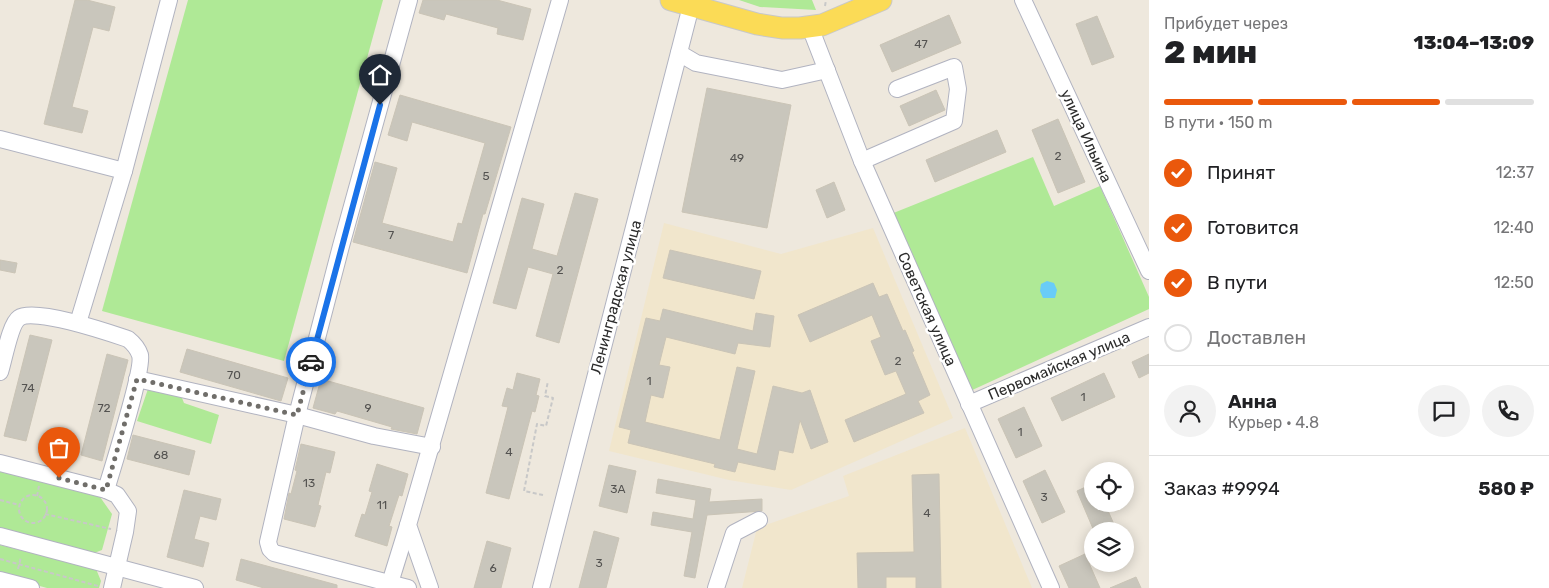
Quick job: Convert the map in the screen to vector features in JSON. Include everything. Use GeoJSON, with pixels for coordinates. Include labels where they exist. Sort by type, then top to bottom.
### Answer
{"type":"FeatureCollection","features":[{"type":"Feature","properties":{"kind":"main road"},"geometry":{"type":"LineString","coordinates":[[671,0],[757,24],[782,28],[822,25],[881,0]]}},
{"type":"Feature","properties":{"kind":"street"},"geometry":{"type":"LineString","coordinates":[[78,323],[124,171],[169,0]]}},
{"type":"Feature","properties":{"kind":"street"},"geometry":{"type":"LineString","coordinates":[[408,588],[274,553],[270,549],[268,536],[341,246],[409,0]]}},
{"type":"Feature","properties":{"kind":"street"},"geometry":{"type":"LineString","coordinates":[[390,583],[432,447],[560,0]]}},
{"type":"Feature","properties":{"kind":"street","name":"улица Ильина"},"geometry":{"type":"LineString","coordinates":[[1023,0],[1149,271]]}},
{"type":"Feature","properties":{"kind":"street","name":"Ленинградская улица"},"geometry":{"type":"LineString","coordinates":[[541,588],[691,6]]}},
{"type":"Feature","properties":{"kind":"street","name":"Советская улица"},"geometry":{"type":"LineString","coordinates":[[810,27],[862,160],[1051,588]]}},
{"type":"Feature","properties":{"kind":"street"},"geometry":{"type":"LineString","coordinates":[[679,54],[696,63],[782,80],[827,70]]}},
{"type":"Feature","properties":{"kind":"street"},"geometry":{"type":"LineString","coordinates":[[862,160],[954,121],[958,89],[954,67],[897,89]]}},
{"type":"Feature","properties":{"kind":"street"},"geometry":{"type":"LineString","coordinates":[[0,139],[124,171]]}},
{"type":"Feature","properties":{"kind":"street"},"geometry":{"type":"LineString","coordinates":[[0,372],[15,323],[20,316],[30,315],[78,323],[133,343],[140,356],[137,379],[106,490]]}},
{"type":"Feature","properties":{"kind":"street","name":"Первомайская улица"},"geometry":{"type":"LineString","coordinates":[[969,404],[1149,328]]}},
{"type":"Feature","properties":{"kind":"street"},"geometry":{"type":"LineString","coordinates":[[137,379],[297,415],[374,436],[432,447]]}},
{"type":"Feature","properties":{"kind":"street"},"geometry":{"type":"LineString","coordinates":[[0,463],[106,490],[117,495],[128,511],[112,588]]}},
{"type":"Feature","properties":{"kind":"street"},"geometry":{"type":"LineString","coordinates":[[716,588],[734,532],[759,520]]}},
{"type":"Feature","properties":{"kind":"street"},"geometry":{"type":"LineString","coordinates":[[408,525],[430,588]]}},
{"type":"Feature","properties":{"kind":"street"},"geometry":{"type":"LineString","coordinates":[[0,536],[195,588]]}},
{"type":"Feature","properties":{"kind":"street"},"geometry":{"type":"LineString","coordinates":[[0,580],[31,588]]}},
{"type":"Feature","properties":{"kind":"path"},"geometry":{"type":"LineString","coordinates":[[543,495],[524,491],[537,424],[546,426],[553,398],[545,396],[548,381]]}},
{"type":"Feature","properties":{"kind":"path"},"geometry":{"type":"LineString","coordinates":[[28,496],[37,496],[46,505],[45,514],[39,521],[30,523],[20,514],[19,505],[28,496]]}},
{"type":"Feature","properties":{"kind":"path"},"geometry":{"type":"LineString","coordinates":[[0,500],[19,505]]}},
{"type":"Feature","properties":{"kind":"path"},"geometry":{"type":"LineString","coordinates":[[45,514],[125,532]]}},
{"type":"Feature","properties":{"kind":"path"},"geometry":{"type":"LineString","coordinates":[[0,559],[106,588]]}},
{"type":"Feature","properties":{"kind":"shaded area"},"geometry":{"type":"Polygon","coordinates":[[[664,223],[781,254],[873,228],[953,418],[791,490],[729,480],[609,451],[664,223]]]}},
{"type":"Feature","properties":{"kind":"shaded area"},"geometry":{"type":"Polygon","coordinates":[[[965,428],[1032,588],[742,588],[757,528],[849,496],[843,476],[965,428]]]}},
{"type":"Feature","properties":{"kind":"green space"},"geometry":{"type":"Polygon","coordinates":[[[188,0],[383,0],[284,361],[102,311],[188,0]]]}},
{"type":"Feature","properties":{"kind":"green space"},"geometry":{"type":"Polygon","coordinates":[[[739,0],[812,0],[816,10],[760,7],[739,0]]]}},
{"type":"Feature","properties":{"kind":"green space"},"geometry":{"type":"Polygon","coordinates":[[[1033,157],[1054,206],[1100,186],[1149,297],[1149,309],[968,392],[891,214],[1033,157]]]}},
{"type":"Feature","properties":{"kind":"green space"},"geometry":{"type":"Polygon","coordinates":[[[149,386],[180,393],[184,403],[219,415],[211,444],[137,421],[149,386]]]}},
{"type":"Feature","properties":{"kind":"green space"},"geometry":{"type":"Polygon","coordinates":[[[0,471],[100,497],[112,514],[102,550],[89,555],[0,530],[0,471]]]}},
{"type":"Feature","properties":{"kind":"green space"},"geometry":{"type":"Polygon","coordinates":[[[0,545],[96,569],[101,581],[99,588],[47,588],[0,575],[0,545]]]}},
{"type":"Feature","properties":{"kind":"water"},"geometry":{"type":"Polygon","coordinates":[[[1047,281],[1054,283],[1057,290],[1055,298],[1043,298],[1040,291],[1041,284],[1047,281]]]}},
{"type":"Feature","properties":{"kind":"building"},"geometry":{"type":"Polygon","coordinates":[[[75,0],[87,0],[115,7],[109,31],[93,27],[72,107],[88,111],[82,133],[44,124],[75,0]]]}},
{"type":"Feature","properties":{"kind":"building"},"geometry":{"type":"Polygon","coordinates":[[[423,0],[497,0],[531,9],[523,40],[497,34],[498,28],[446,14],[444,20],[419,13],[423,0]]]}},
{"type":"Feature","properties":{"kind":"building"},"geometry":{"type":"Polygon","coordinates":[[[949,15],[961,43],[892,72],[880,45],[949,15]]]}},
{"type":"Feature","properties":{"kind":"building"},"geometry":{"type":"Polygon","coordinates":[[[1097,16],[1114,57],[1092,65],[1076,24],[1097,16]]]}},
{"type":"Feature","properties":{"kind":"building"},"geometry":{"type":"Polygon","coordinates":[[[707,88],[791,105],[767,228],[682,212],[707,88]]]}},
{"type":"Feature","properties":{"kind":"building"},"geometry":{"type":"Polygon","coordinates":[[[936,90],[945,110],[909,126],[900,106],[936,90]]]}},
{"type":"Feature","properties":{"kind":"building"},"geometry":{"type":"Polygon","coordinates":[[[400,95],[511,127],[485,214],[483,214],[467,273],[353,242],[375,162],[397,168],[382,223],[453,242],[458,223],[462,224],[485,143],[412,122],[407,141],[388,135],[400,95]]]}},
{"type":"Feature","properties":{"kind":"building"},"geometry":{"type":"Polygon","coordinates":[[[1058,119],[1085,182],[1058,193],[1032,130],[1058,119]]]}},
{"type":"Feature","properties":{"kind":"building"},"geometry":{"type":"Polygon","coordinates":[[[997,130],[1006,152],[935,182],[926,160],[997,130]]]}},
{"type":"Feature","properties":{"kind":"building"},"geometry":{"type":"Polygon","coordinates":[[[834,182],[845,210],[827,218],[816,190],[834,182]]]}},
{"type":"Feature","properties":{"kind":"building"},"geometry":{"type":"Polygon","coordinates":[[[575,193],[598,199],[559,343],[536,336],[553,274],[528,267],[516,309],[493,303],[522,198],[544,204],[532,249],[557,256],[575,193]]]}},
{"type":"Feature","properties":{"kind":"building"},"geometry":{"type":"Polygon","coordinates":[[[670,250],[761,271],[754,299],[663,278],[670,250]]]}},
{"type":"Feature","properties":{"kind":"building"},"geometry":{"type":"Polygon","coordinates":[[[0,260],[17,263],[15,273],[0,270],[0,260]]]}},
{"type":"Feature","properties":{"kind":"building"},"geometry":{"type":"Polygon","coordinates":[[[873,283],[879,297],[887,294],[914,351],[912,352],[930,395],[918,401],[924,413],[854,442],[845,420],[906,394],[896,371],[885,375],[871,341],[881,337],[872,315],[810,342],[798,315],[873,283]]]}},
{"type":"Feature","properties":{"kind":"building"},"geometry":{"type":"Polygon","coordinates":[[[663,309],[753,331],[756,313],[774,316],[770,347],[738,343],[735,354],[666,337],[659,365],[670,367],[663,398],[651,395],[645,422],[720,440],[737,367],[755,371],[737,449],[757,454],[773,386],[802,393],[810,390],[828,442],[811,449],[800,420],[793,453],[779,450],[775,470],[738,462],[735,472],[714,467],[715,464],[628,443],[631,430],[619,427],[646,318],[660,321],[663,309]]]}},
{"type":"Feature","properties":{"kind":"building"},"geometry":{"type":"Polygon","coordinates":[[[30,335],[52,340],[26,441],[4,436],[30,335]]]}},
{"type":"Feature","properties":{"kind":"building"},"geometry":{"type":"Polygon","coordinates":[[[187,349],[288,378],[281,401],[180,372],[187,349]]]}},
{"type":"Feature","properties":{"kind":"building"},"geometry":{"type":"Polygon","coordinates":[[[107,354],[128,360],[102,461],[81,455],[107,354]]]}},
{"type":"Feature","properties":{"kind":"building"},"geometry":{"type":"Polygon","coordinates":[[[1149,354],[1149,373],[1139,378],[1132,362],[1149,354]]]}},
{"type":"Feature","properties":{"kind":"building"},"geometry":{"type":"Polygon","coordinates":[[[517,373],[540,379],[536,395],[539,396],[535,412],[532,411],[509,499],[486,493],[508,407],[502,406],[507,388],[513,390],[517,373]]]}},
{"type":"Feature","properties":{"kind":"building"},"geometry":{"type":"Polygon","coordinates":[[[1104,373],[1115,397],[1062,421],[1051,398],[1104,373]]]}},
{"type":"Feature","properties":{"kind":"building"},"geometry":{"type":"Polygon","coordinates":[[[321,379],[424,408],[417,434],[391,429],[392,427],[337,411],[335,414],[313,408],[321,379]]]}},
{"type":"Feature","properties":{"kind":"building"},"geometry":{"type":"Polygon","coordinates":[[[1024,407],[1042,446],[1016,458],[998,419],[1024,407]]]}},
{"type":"Feature","properties":{"kind":"building"},"geometry":{"type":"Polygon","coordinates":[[[133,435],[195,451],[189,475],[127,459],[133,435]]]}},
{"type":"Feature","properties":{"kind":"building"},"geometry":{"type":"Polygon","coordinates":[[[301,444],[335,452],[330,473],[326,472],[318,505],[321,506],[315,527],[284,519],[289,493],[291,494],[297,471],[295,470],[301,444]]]}},
{"type":"Feature","properties":{"kind":"building"},"geometry":{"type":"Polygon","coordinates":[[[377,464],[408,474],[402,496],[399,495],[389,526],[392,527],[387,546],[355,536],[362,514],[365,515],[372,492],[369,491],[377,464]]]}},
{"type":"Feature","properties":{"kind":"building"},"geometry":{"type":"Polygon","coordinates":[[[609,465],[636,471],[627,513],[599,506],[609,465]]]}},
{"type":"Feature","properties":{"kind":"building"},"geometry":{"type":"Polygon","coordinates":[[[1045,470],[1065,512],[1042,523],[1023,481],[1045,470]]]}},
{"type":"Feature","properties":{"kind":"building"},"geometry":{"type":"Polygon","coordinates":[[[939,474],[941,588],[916,588],[916,577],[886,577],[886,588],[858,588],[857,553],[914,552],[912,475],[939,474]]]}},
{"type":"Feature","properties":{"kind":"building"},"geometry":{"type":"Polygon","coordinates":[[[658,479],[711,489],[709,502],[762,499],[762,511],[707,515],[695,578],[684,576],[692,532],[651,525],[653,512],[693,519],[696,500],[656,493],[658,479]]]}},
{"type":"Feature","properties":{"kind":"building"},"geometry":{"type":"Polygon","coordinates":[[[1084,488],[1084,507],[1077,491],[1084,488]]]}},
{"type":"Feature","properties":{"kind":"building"},"geometry":{"type":"Polygon","coordinates":[[[184,490],[221,499],[216,520],[200,516],[194,539],[209,543],[203,567],[167,557],[184,490]]]}},
{"type":"Feature","properties":{"kind":"building"},"geometry":{"type":"Polygon","coordinates":[[[1086,512],[1109,512],[1113,522],[1090,522],[1086,512]]]}},
{"type":"Feature","properties":{"kind":"building"},"geometry":{"type":"Polygon","coordinates":[[[594,531],[619,538],[606,588],[579,588],[594,531]]]}},
{"type":"Feature","properties":{"kind":"building"},"geometry":{"type":"Polygon","coordinates":[[[487,541],[511,548],[501,588],[474,588],[487,541]]]}},
{"type":"Feature","properties":{"kind":"building"},"geometry":{"type":"Polygon","coordinates":[[[1084,554],[1084,572],[1093,572],[1100,588],[1069,588],[1059,566],[1084,554]]]}},
{"type":"Feature","properties":{"kind":"building"},"geometry":{"type":"Polygon","coordinates":[[[241,559],[337,585],[337,588],[264,588],[236,580],[241,559]]]}},
{"type":"Feature","properties":{"kind":"building"},"geometry":{"type":"Polygon","coordinates":[[[1136,577],[1141,588],[1110,588],[1136,577]]]}},
{"type":"Feature","properties":{"kind":"way so far"},"geometry":{"type":"LineString","coordinates":[[59,478],[106,490],[137,379],[297,415],[311,362]]}},
{"type":"Feature","properties":{"kind":"route"},"geometry":{"type":"LineString","coordinates":[[311,362],[380,105]]}}]}
